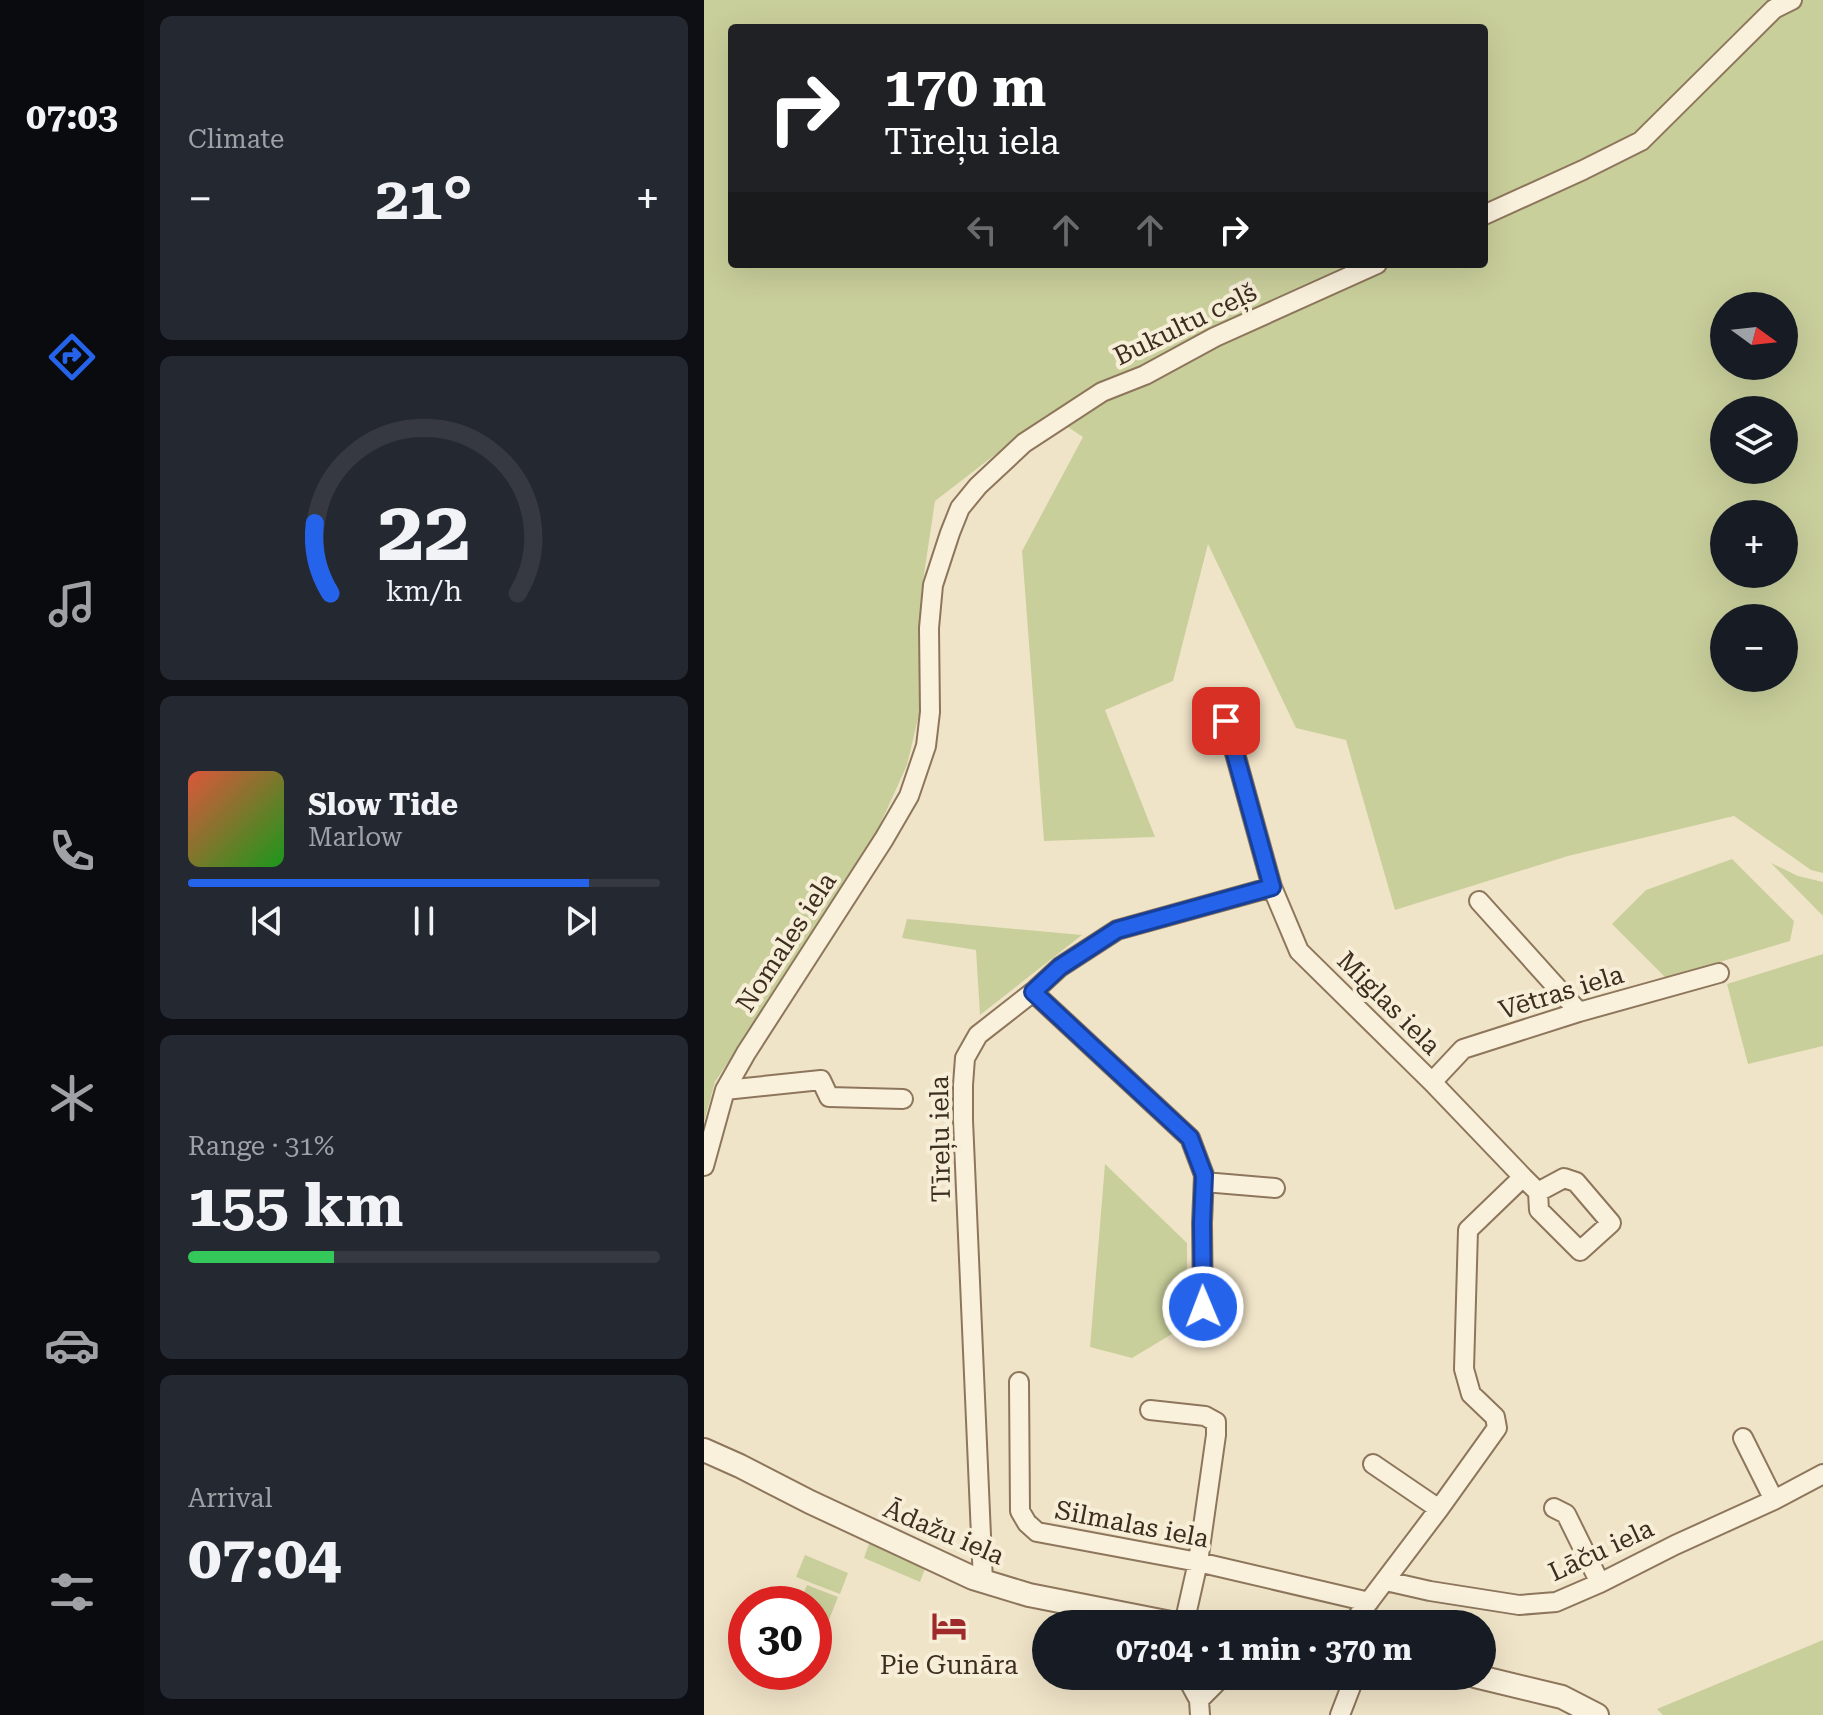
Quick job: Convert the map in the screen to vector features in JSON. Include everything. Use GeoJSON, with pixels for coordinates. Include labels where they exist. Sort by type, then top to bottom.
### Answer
{"type":"FeatureCollection","features":[{"type":"Feature","properties":{"kind":"street"},"geometry":{"type":"LineString","coordinates":[[1488,213],[1641,141],[1774,9],[1792,0]]}},
{"type":"Feature","properties":{"kind":"street","name":"Bukultu ceļš"},"geometry":{"type":"LineString","coordinates":[[930,613],[933,585],[960,508],[978,486],[1024,443],[1102,392],[1145,375],[1215,337],[1368,268]]}},
{"type":"Feature","properties":{"kind":"street","name":"Nomales iela"},"geometry":{"type":"LineString","coordinates":[[704,1166],[725,1090],[909,796],[926,746],[929,723],[930,613]]}},
{"type":"Feature","properties":{"kind":"street","name":"Miglas iela"},"geometry":{"type":"LineString","coordinates":[[1226,721],[1272,887],[1299,951],[1538,1192]]}},
{"type":"Feature","properties":{"kind":"street","name":"Tīreļu iela"},"geometry":{"type":"LineString","coordinates":[[983,1582],[963,1085],[965,1058],[978,1035],[1060,967],[1117,930],[1272,887]]}},
{"type":"Feature","properties":{"kind":"street"},"geometry":{"type":"LineString","coordinates":[[1479,901],[1579,1012]]}},
{"type":"Feature","properties":{"kind":"street","name":"Vētras iela"},"geometry":{"type":"LineString","coordinates":[[1432,1082],[1463,1049],[1579,1012],[1719,973]]}},
{"type":"Feature","properties":{"kind":"street"},"geometry":{"type":"LineString","coordinates":[[1033,992],[1190,1138],[1204,1175],[1203,1307]]}},
{"type":"Feature","properties":{"kind":"street"},"geometry":{"type":"LineString","coordinates":[[725,1090],[821,1080],[829,1097],[903,1099]]}},
{"type":"Feature","properties":{"kind":"street"},"geometry":{"type":"LineString","coordinates":[[1363,1610],[1497,1428],[1495,1417],[1471,1394],[1464,1369],[1468,1230],[1523,1177]]}},
{"type":"Feature","properties":{"kind":"street"},"geometry":{"type":"LineString","coordinates":[[1204,1182],[1275,1188]]}},
{"type":"Feature","properties":{"kind":"street","name":"Silmalas iela"},"geometry":{"type":"LineString","coordinates":[[1019,1382],[1020,1511],[1037,1532],[1198,1562],[1369,1602]]}},
{"type":"Feature","properties":{"kind":"street"},"geometry":{"type":"LineString","coordinates":[[1150,1410],[1205,1416],[1216,1422],[1198,1562],[1187,1610]]}},
{"type":"Feature","properties":{"kind":"street"},"geometry":{"type":"LineString","coordinates":[[1743,1438],[1774,1500]]}},
{"type":"Feature","properties":{"kind":"street","name":"Ādažu iela"},"geometry":{"type":"LineString","coordinates":[[704,1450],[983,1582],[1101,1610]]}},
{"type":"Feature","properties":{"kind":"street"},"geometry":{"type":"LineString","coordinates":[[1373,1464],[1439,1509]]}},
{"type":"Feature","properties":{"kind":"street","name":"Lāču iela"},"geometry":{"type":"LineString","coordinates":[[1386,1581],[1519,1605],[1556,1602],[1823,1474]]}},
{"type":"Feature","properties":{"kind":"street"},"geometry":{"type":"LineString","coordinates":[[1554,1508],[1566,1514],[1600,1583]]}},
{"type":"Feature","properties":{"kind":"street"},"geometry":{"type":"LineString","coordinates":[[1496,1681],[1562,1697],[1597,1715]]}},
{"type":"Feature","properties":{"kind":"street"},"geometry":{"type":"LineString","coordinates":[[1200,1707],[1213,1690]]}},
{"type":"Feature","properties":{"kind":"street"},"geometry":{"type":"LineString","coordinates":[[1340,1715],[1350,1690]]}},
{"type":"Feature","properties":{"kind":"green space"},"geometry":{"type":"Polygon","coordinates":[[[704,0],[1823,0],[1823,873],[1811,870],[1734,816],[1568,856],[1395,910],[1346,740],[1296,728],[1208,544],[1173,681],[1105,710],[1155,837],[1044,841],[1022,551],[1083,437],[1048,414],[935,501],[922,588],[921,706],[907,765],[874,838],[715,1082],[704,1122],[704,0]]]}},
{"type":"Feature","properties":{"kind":"green space"},"geometry":{"type":"Polygon","coordinates":[[[1732,859],[1794,921],[1790,941],[1666,978],[1612,924],[1646,890],[1732,859]]]}},
{"type":"Feature","properties":{"kind":"green space"},"geometry":{"type":"Polygon","coordinates":[[[1771,863],[1798,876],[1823,882],[1823,916],[1771,863]]]}},
{"type":"Feature","properties":{"kind":"green space"},"geometry":{"type":"Polygon","coordinates":[[[907,919],[1082,935],[980,1015],[976,950],[902,938],[907,919]]]}},
{"type":"Feature","properties":{"kind":"green space"},"geometry":{"type":"Polygon","coordinates":[[[1823,954],[1823,1046],[1748,1064],[1727,984],[1823,954]]]}},
{"type":"Feature","properties":{"kind":"green space"},"geometry":{"type":"Polygon","coordinates":[[[1105,1164],[1187,1243],[1187,1325],[1132,1358],[1090,1347],[1105,1164]]]}},
{"type":"Feature","properties":{"kind":"green space"},"geometry":{"type":"Polygon","coordinates":[[[870,1541],[926,1566],[920,1582],[864,1558],[870,1541]]]}},
{"type":"Feature","properties":{"kind":"green space"},"geometry":{"type":"Polygon","coordinates":[[[805,1555],[848,1573],[840,1594],[832,1591],[832,1586],[819,1586],[796,1577],[805,1555]]]}},
{"type":"Feature","properties":{"kind":"green space"},"geometry":{"type":"Polygon","coordinates":[[[832,1595],[838,1597],[832,1612],[832,1595]]]}},
{"type":"Feature","properties":{"kind":"green space"},"geometry":{"type":"Polygon","coordinates":[[[1823,1640],[1823,1715],[1663,1715],[1657,1709],[1823,1640]]]}},
{"type":"Feature","properties":{"kind":"place","name":"Pie Gunāra"},"geometry":{"type":"Point","coordinates":[949,1626]}},
{"type":"Feature","properties":{"kind":"route"},"geometry":{"type":"LineString","coordinates":[[1203,1307],[1204,1175],[1190,1138],[1033,992],[1060,967],[1117,930],[1272,887],[1226,721]]}}]}
